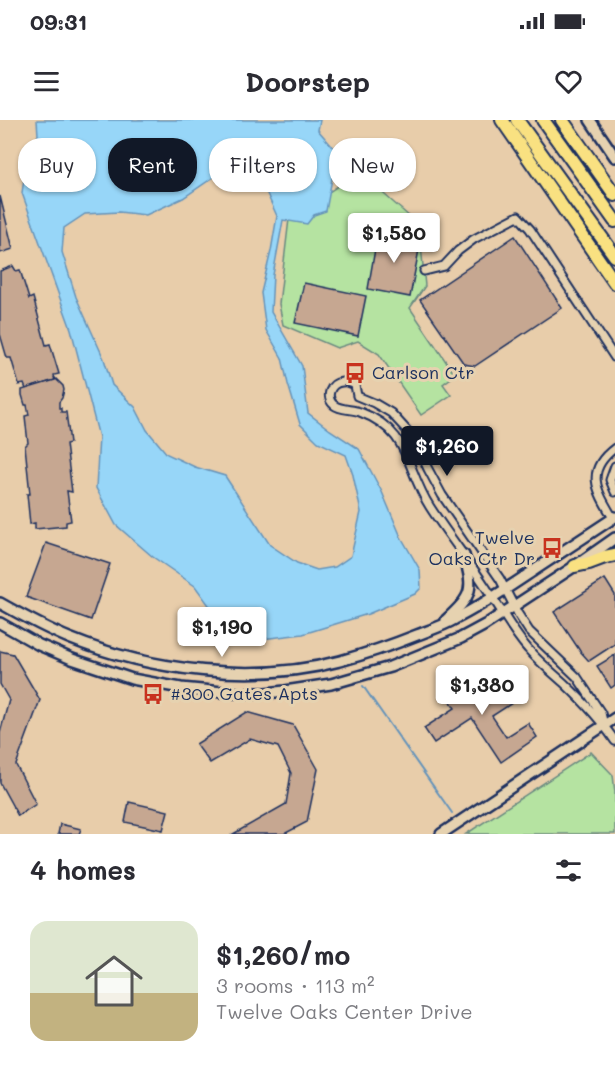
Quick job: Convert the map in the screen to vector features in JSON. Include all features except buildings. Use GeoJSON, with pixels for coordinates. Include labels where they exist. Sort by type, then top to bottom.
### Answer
{"type":"FeatureCollection","features":[{"type":"Feature","properties":{"kind":"highway"},"geometry":{"type":"LineString","coordinates":[[492,120],[575,226]]}},
{"type":"Feature","properties":{"kind":"highway"},"geometry":{"type":"LineString","coordinates":[[502,120],[615,283]]}},
{"type":"Feature","properties":{"kind":"highway"},"geometry":{"type":"LineString","coordinates":[[517,120],[615,256]]}},
{"type":"Feature","properties":{"kind":"highway"},"geometry":{"type":"LineString","coordinates":[[543,120],[615,221]]}},
{"type":"Feature","properties":{"kind":"highway"},"geometry":{"type":"LineString","coordinates":[[562,120],[615,195]]}},
{"type":"Feature","properties":{"kind":"highway"},"geometry":{"type":"LineString","coordinates":[[567,120],[599,172]]}},
{"type":"Feature","properties":{"kind":"highway"},"geometry":{"type":"LineString","coordinates":[[575,566],[590,564],[615,555]]}},
{"type":"Feature","properties":{"kind":"main road"},"geometry":{"type":"LineString","coordinates":[[590,120],[615,157]]}},
{"type":"Feature","properties":{"kind":"main road"},"geometry":{"type":"LineString","coordinates":[[0,603],[46,628],[99,649],[151,663],[214,672],[269,672],[338,662],[390,646],[439,627],[493,598],[614,518]]}},
{"type":"Feature","properties":{"kind":"main road"},"geometry":{"type":"LineString","coordinates":[[0,623],[39,645],[72,659],[132,679],[181,688],[233,693],[266,693],[331,684],[390,667],[461,638],[615,538]]}},
{"type":"Feature","properties":{"kind":"main road"},"geometry":{"type":"LineString","coordinates":[[439,627],[461,607],[470,592],[471,584],[464,555]]}},
{"type":"Feature","properties":{"kind":"main road"},"geometry":{"type":"LineString","coordinates":[[441,834],[615,718]]}},
{"type":"Feature","properties":{"kind":"street"},"geometry":{"type":"LineString","coordinates":[[424,272],[444,266],[474,239],[519,216],[530,229],[615,358]]}},
{"type":"Feature","properties":{"kind":"street"},"geometry":{"type":"LineString","coordinates":[[353,410],[357,396],[355,385],[339,382],[329,392],[332,404],[376,420],[397,437],[404,448],[415,480],[430,507],[518,637],[531,653],[604,725],[615,741]]}},
{"type":"Feature","properties":{"kind":"street"},"geometry":{"type":"LineString","coordinates":[[357,396],[392,413],[414,437],[442,495],[500,579],[529,631],[570,669],[583,685],[601,712],[604,725]]}},
{"type":"Feature","properties":{"kind":"street"},"geometry":{"type":"LineString","coordinates":[[614,518],[598,491],[596,483],[600,463],[615,448]]}},
{"type":"Feature","properties":{"kind":"street"},"geometry":{"type":"LineString","coordinates":[[615,466],[610,480],[615,492]]}},
{"type":"Feature","properties":{"kind":"green space"},"geometry":{"type":"Polygon","coordinates":[[[329,192],[382,192],[419,225],[425,286],[410,308],[455,375],[443,384],[451,395],[421,415],[379,354],[358,341],[337,348],[283,325],[279,304],[289,219],[329,192]]]}},
{"type":"Feature","properties":{"kind":"green space"},"geometry":{"type":"Polygon","coordinates":[[[591,752],[613,775],[615,834],[466,834],[591,752]]]}},
{"type":"Feature","properties":{"kind":"water"},"geometry":{"type":"Polygon","coordinates":[[[37,120],[320,120],[318,130],[329,143],[330,192],[326,211],[314,215],[307,224],[283,220],[273,275],[271,312],[302,366],[308,413],[359,449],[382,492],[401,537],[420,570],[421,588],[415,594],[368,614],[303,634],[245,641],[227,630],[195,586],[153,557],[116,525],[96,488],[99,437],[71,329],[22,193],[96,192],[96,138],[37,138],[37,120]],[[108,138],[108,192],[192,192],[146,215],[119,212],[85,214],[64,228],[62,252],[76,297],[104,359],[112,385],[135,407],[147,430],[167,454],[195,467],[225,476],[270,545],[297,563],[317,570],[335,567],[351,556],[361,512],[346,455],[318,442],[300,424],[282,358],[266,330],[261,293],[277,216],[266,192],[317,192],[317,138],[209,138],[209,180],[197,189],[197,138],[108,138]]]}},
{"type":"Feature","properties":{"kind":"waterway"},"geometry":{"type":"LineString","coordinates":[[363,686],[452,813]]}},
{"type":"Feature","properties":{"kind":"place","name":"Carlson Ctr"},"geometry":{"type":"Point","coordinates":[355,373]}},
{"type":"Feature","properties":{"kind":"place","name":"Twelve Oaks Ctr Dr"},"geometry":{"type":"Point","coordinates":[552,548]}},
{"type":"Feature","properties":{"kind":"place","name":"#300 Gates Apts"},"geometry":{"type":"Point","coordinates":[153,694]}}]}
